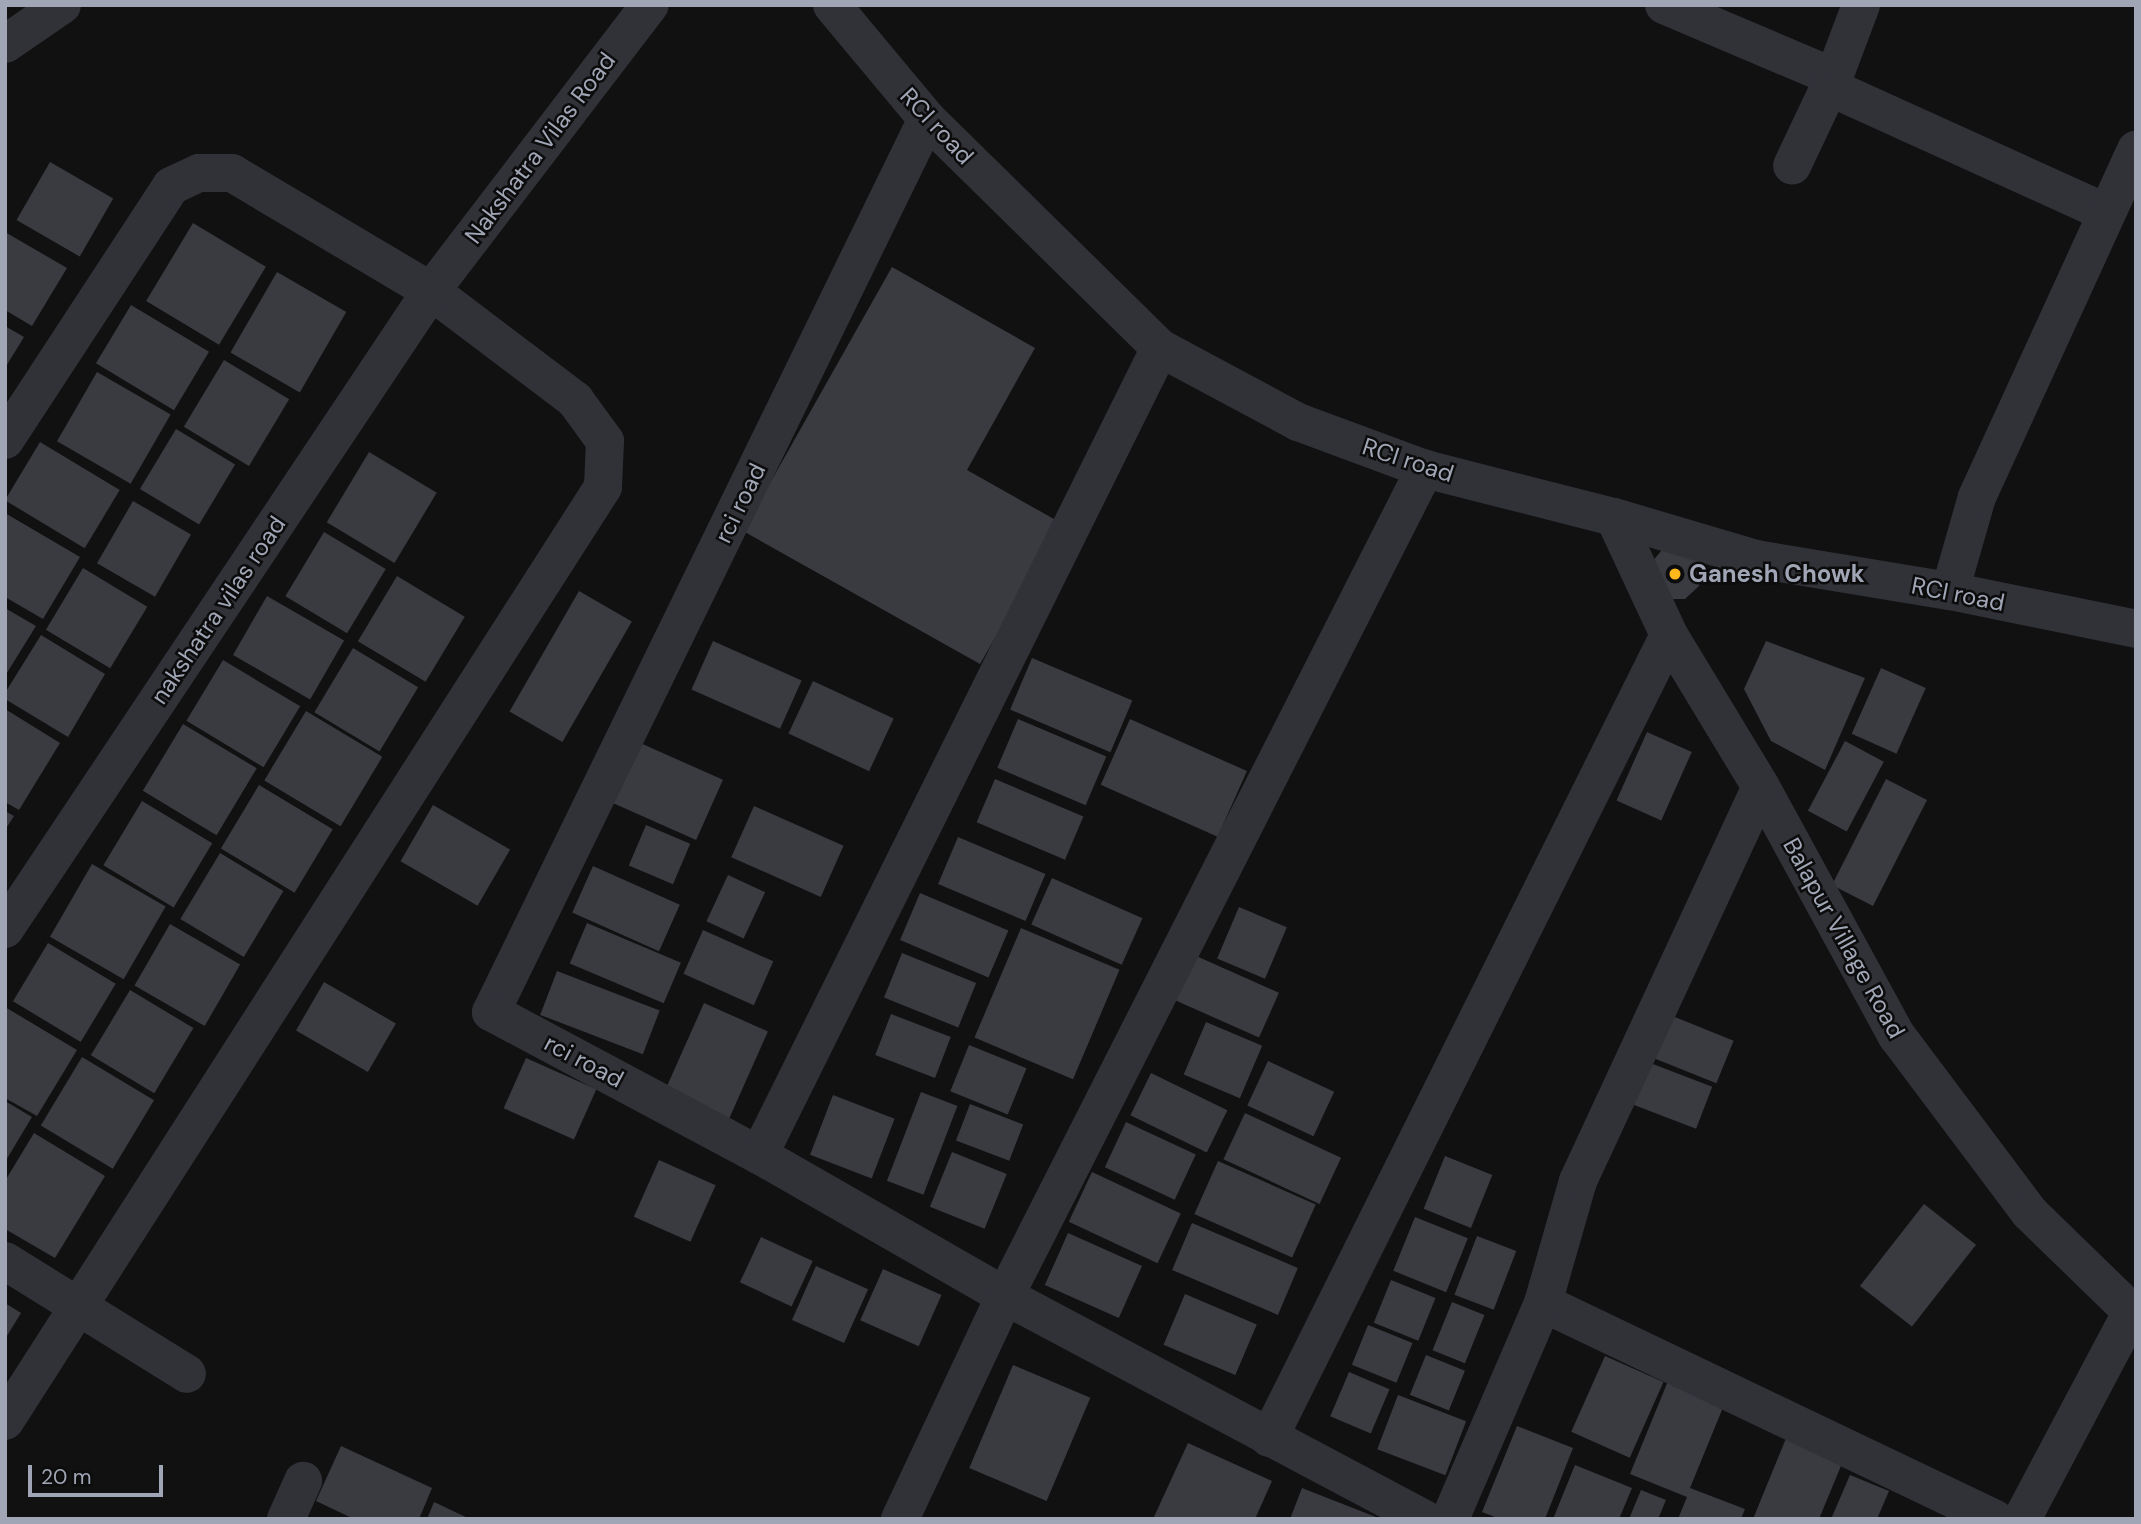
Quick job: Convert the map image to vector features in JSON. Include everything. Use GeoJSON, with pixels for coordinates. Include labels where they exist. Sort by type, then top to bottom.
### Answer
{"type":"FeatureCollection","features":[{"type":"Feature","properties":{"kind":"street"},"geometry":{"type":"LineString","coordinates":[[5,44],[62,5]]}},
{"type":"Feature","properties":{"kind":"street","name":"Nakshatra Vilas Road"},"geometry":{"type":"LineString","coordinates":[[431,291],[650,5]]}},
{"type":"Feature","properties":{"kind":"street","name":"RCI road"},"geometry":{"type":"LineString","coordinates":[[832,5],[927,119],[1160,348],[1298,422],[1425,469],[1614,517],[1756,559],[1950,591],[2136,629]]}},
{"type":"Feature","properties":{"kind":"street"},"geometry":{"type":"LineString","coordinates":[[1664,5],[1834,77]]}},
{"type":"Feature","properties":{"kind":"street"},"geometry":{"type":"LineString","coordinates":[[1793,166],[1834,77],[1861,5]]}},
{"type":"Feature","properties":{"kind":"street"},"geometry":{"type":"LineString","coordinates":[[1834,77],[1838,91],[2107,213]]}},
{"type":"Feature","properties":{"kind":"street","name":"rci road"},"geometry":{"type":"LineString","coordinates":[[759,1155],[491,1012],[927,119]]}},
{"type":"Feature","properties":{"kind":"street"},"geometry":{"type":"LineString","coordinates":[[1950,591],[1977,497],[2136,150]]}},
{"type":"Feature","properties":{"kind":"street"},"geometry":{"type":"LineString","coordinates":[[5,440],[171,186],[199,173],[232,173],[431,291],[575,400],[605,441],[603,487],[5,1421]]}},
{"type":"Feature","properties":{"kind":"street","name":"nakshatra vilas road"},"geometry":{"type":"LineString","coordinates":[[5,929],[431,291]]}},
{"type":"Feature","properties":{"kind":"street"},"geometry":{"type":"LineString","coordinates":[[1160,348],[759,1155],[1005,1297],[1424,1519]]}},
{"type":"Feature","properties":{"kind":"street"},"geometry":{"type":"LineString","coordinates":[[900,1519],[1005,1297],[1425,469]]}},
{"type":"Feature","properties":{"kind":"street","name":"Balapur Village Road"},"geometry":{"type":"LineString","coordinates":[[1614,517],[1669,635],[1761,787],[1897,1036],[2030,1213],[2133,1315]]}},
{"type":"Feature","properties":{"kind":"street"},"geometry":{"type":"LineString","coordinates":[[1269,1438],[1669,635]]}},
{"type":"Feature","properties":{"kind":"street"},"geometry":{"type":"LineString","coordinates":[[1450,1519],[1543,1303],[1578,1181],[1761,787]]}},
{"type":"Feature","properties":{"kind":"street"},"geometry":{"type":"LineString","coordinates":[[5,1261],[187,1374]]}},
{"type":"Feature","properties":{"kind":"street"},"geometry":{"type":"LineString","coordinates":[[1543,1303],[1995,1519]]}},
{"type":"Feature","properties":{"kind":"street"},"geometry":{"type":"LineString","coordinates":[[2022,1519],[2133,1315]]}},
{"type":"Feature","properties":{"kind":"street"},"geometry":{"type":"LineString","coordinates":[[286,1519],[303,1481]]}},
{"type":"Feature","properties":{"kind":"building"},"geometry":{"type":"Polygon","coordinates":[[[50,162],[113,198],[80,257],[16,220],[50,162]]]}},
{"type":"Feature","properties":{"kind":"building"},"geometry":{"type":"Polygon","coordinates":[[[193,223],[266,267],[219,345],[146,301],[193,223]]]}},
{"type":"Feature","properties":{"kind":"building"},"geometry":{"type":"Polygon","coordinates":[[[5,232],[67,268],[32,326],[5,310],[5,232]]]}},
{"type":"Feature","properties":{"kind":"building"},"geometry":{"type":"Polygon","coordinates":[[[892,267],[1035,348],[967,470],[1061,523],[980,664],[743,531],[892,267]]]}},
{"type":"Feature","properties":{"kind":"building"},"geometry":{"type":"Polygon","coordinates":[[[277,272],[346,312],[300,393],[230,353],[277,272]]]}},
{"type":"Feature","properties":{"kind":"building"},"geometry":{"type":"Polygon","coordinates":[[[131,305],[209,352],[174,410],[96,363],[131,305]]]}},
{"type":"Feature","properties":{"kind":"building"},"geometry":{"type":"Polygon","coordinates":[[[5,326],[24,337],[5,368],[5,326]]]}},
{"type":"Feature","properties":{"kind":"building"},"geometry":{"type":"Polygon","coordinates":[[[224,360],[289,399],[249,466],[184,427],[224,360]]]}},
{"type":"Feature","properties":{"kind":"building"},"geometry":{"type":"Polygon","coordinates":[[[97,372],[171,414],[131,484],[57,441],[97,372]]]}},
{"type":"Feature","properties":{"kind":"building"},"geometry":{"type":"Polygon","coordinates":[[[176,429],[235,465],[199,525],[140,489],[176,429]]]}},
{"type":"Feature","properties":{"kind":"building"},"geometry":{"type":"Polygon","coordinates":[[[40,442],[120,490],[85,548],[5,500],[40,442]]]}},
{"type":"Feature","properties":{"kind":"building"},"geometry":{"type":"Polygon","coordinates":[[[369,452],[437,493],[394,563],[327,522],[369,452]]]}},
{"type":"Feature","properties":{"kind":"building"},"geometry":{"type":"Polygon","coordinates":[[[133,501],[191,534],[155,597],[97,563],[133,501]]]}},
{"type":"Feature","properties":{"kind":"building"},"geometry":{"type":"Polygon","coordinates":[[[5,513],[80,557],[43,619],[5,597],[5,513]]]}},
{"type":"Feature","properties":{"kind":"building"},"geometry":{"type":"Polygon","coordinates":[[[324,532],[386,569],[347,633],[285,596],[324,532]]]}},
{"type":"Feature","properties":{"kind":"building","name":"Ganesh Chowk"},"geometry":{"type":"Polygon","coordinates":[[[1662,550],[1699,560],[1702,568],[1699,586],[1685,599],[1667,599],[1651,563],[1662,550]]]}},
{"type":"Feature","properties":{"kind":"building"},"geometry":{"type":"Polygon","coordinates":[[[83,568],[147,607],[110,668],[46,630],[83,568]]]}},
{"type":"Feature","properties":{"kind":"building"},"geometry":{"type":"Polygon","coordinates":[[[397,576],[465,617],[426,682],[358,641],[397,576]]]}},
{"type":"Feature","properties":{"kind":"building"},"geometry":{"type":"Polygon","coordinates":[[[579,591],[632,622],[562,742],[510,711],[579,591]]]}},
{"type":"Feature","properties":{"kind":"building"},"geometry":{"type":"Polygon","coordinates":[[[267,596],[344,640],[310,699],[233,655],[267,596]]]}},
{"type":"Feature","properties":{"kind":"building"},"geometry":{"type":"Polygon","coordinates":[[[5,608],[36,626],[5,676],[5,608]]]}},
{"type":"Feature","properties":{"kind":"building"},"geometry":{"type":"Polygon","coordinates":[[[41,635],[105,674],[68,737],[5,699],[5,693],[41,635]]]}},
{"type":"Feature","properties":{"kind":"building"},"geometry":{"type":"Polygon","coordinates":[[[713,641],[802,680],[780,729],[691,689],[713,641]]]}},
{"type":"Feature","properties":{"kind":"building"},"geometry":{"type":"Polygon","coordinates":[[[1766,641],[1865,678],[1825,770],[1771,741],[1744,689],[1766,641]]]}},
{"type":"Feature","properties":{"kind":"building"},"geometry":{"type":"Polygon","coordinates":[[[353,648],[418,687],[380,751],[314,712],[353,648]]]}},
{"type":"Feature","properties":{"kind":"building"},"geometry":{"type":"Polygon","coordinates":[[[1032,658],[1132,701],[1110,752],[1010,710],[1032,658]]]}},
{"type":"Feature","properties":{"kind":"building"},"geometry":{"type":"Polygon","coordinates":[[[223,660],[300,706],[264,767],[186,721],[223,660]]]}},
{"type":"Feature","properties":{"kind":"building"},"geometry":{"type":"Polygon","coordinates":[[[1881,668],[1926,688],[1896,754],[1852,734],[1881,668]]]}},
{"type":"Feature","properties":{"kind":"building"},"geometry":{"type":"Polygon","coordinates":[[[813,681],[894,719],[869,771],[788,734],[813,681]]]}},
{"type":"Feature","properties":{"kind":"building"},"geometry":{"type":"Polygon","coordinates":[[[5,709],[60,743],[19,810],[5,802],[5,709]]]}},
{"type":"Feature","properties":{"kind":"building"},"geometry":{"type":"Polygon","coordinates":[[[306,711],[382,757],[341,826],[264,780],[306,711]]]}},
{"type":"Feature","properties":{"kind":"building"},"geometry":{"type":"Polygon","coordinates":[[[1018,719],[1106,757],[1086,805],[997,768],[1018,719]]]}},
{"type":"Feature","properties":{"kind":"building"},"geometry":{"type":"Polygon","coordinates":[[[1130,719],[1247,771],[1218,837],[1101,785],[1130,719]]]}},
{"type":"Feature","properties":{"kind":"building"},"geometry":{"type":"Polygon","coordinates":[[[183,724],[257,768],[217,835],[143,791],[183,724]]]}},
{"type":"Feature","properties":{"kind":"building"},"geometry":{"type":"Polygon","coordinates":[[[1647,732],[1692,752],[1661,820],[1616,801],[1647,732]]]}},
{"type":"Feature","properties":{"kind":"building"},"geometry":{"type":"Polygon","coordinates":[[[1845,741],[1884,762],[1847,831],[1808,811],[1845,741]]]}},
{"type":"Feature","properties":{"kind":"building"},"geometry":{"type":"Polygon","coordinates":[[[638,742],[723,780],[696,840],[611,802],[638,742]]]}},
{"type":"Feature","properties":{"kind":"building"},"geometry":{"type":"Polygon","coordinates":[[[995,779],[1083,817],[1065,860],[977,822],[995,779]]]}},
{"type":"Feature","properties":{"kind":"building"},"geometry":{"type":"Polygon","coordinates":[[[1886,779],[1927,800],[1873,906],[1832,885],[1886,779]]]}},
{"type":"Feature","properties":{"kind":"building"},"geometry":{"type":"Polygon","coordinates":[[[259,785],[333,829],[295,893],[221,848],[259,785]]]}},
{"type":"Feature","properties":{"kind":"building"},"geometry":{"type":"Polygon","coordinates":[[[142,801],[212,843],[174,908],[103,865],[142,801]]]}},
{"type":"Feature","properties":{"kind":"building"},"geometry":{"type":"Polygon","coordinates":[[[433,805],[510,849],[478,906],[400,861],[433,805]]]}},
{"type":"Feature","properties":{"kind":"building"},"geometry":{"type":"Polygon","coordinates":[[[754,806],[844,846],[821,897],[731,857],[754,806]]]}},
{"type":"Feature","properties":{"kind":"building"},"geometry":{"type":"Polygon","coordinates":[[[5,811],[14,816],[5,830],[5,811]]]}},
{"type":"Feature","properties":{"kind":"building"},"geometry":{"type":"Polygon","coordinates":[[[646,825],[690,844],[673,884],[629,866],[646,825]]]}},
{"type":"Feature","properties":{"kind":"building"},"geometry":{"type":"Polygon","coordinates":[[[958,837],[1045,874],[1026,921],[938,884],[958,837]]]}},
{"type":"Feature","properties":{"kind":"building"},"geometry":{"type":"Polygon","coordinates":[[[220,853],[283,891],[244,957],[180,919],[220,853]]]}},
{"type":"Feature","properties":{"kind":"building"},"geometry":{"type":"Polygon","coordinates":[[[92,864],[166,906],[124,979],[50,937],[92,864]]]}},
{"type":"Feature","properties":{"kind":"building"},"geometry":{"type":"Polygon","coordinates":[[[593,866],[680,905],[659,951],[572,913],[593,866]]]}},
{"type":"Feature","properties":{"kind":"building"},"geometry":{"type":"Polygon","coordinates":[[[728,875],[765,892],[744,939],[706,921],[728,875]]]}},
{"type":"Feature","properties":{"kind":"building"},"geometry":{"type":"Polygon","coordinates":[[[1052,878],[1142,918],[1122,965],[1031,925],[1052,878]]]}},
{"type":"Feature","properties":{"kind":"building"},"geometry":{"type":"Polygon","coordinates":[[[920,893],[1008,931],[988,977],[900,940],[920,893]]]}},
{"type":"Feature","properties":{"kind":"building"},"geometry":{"type":"Polygon","coordinates":[[[1239,907],[1287,927],[1265,979],[1217,959],[1239,907]]]}},
{"type":"Feature","properties":{"kind":"building"},"geometry":{"type":"Polygon","coordinates":[[[587,923],[681,963],[664,1003],[570,964],[587,923]]]}},
{"type":"Feature","properties":{"kind":"building"},"geometry":{"type":"Polygon","coordinates":[[[170,924],[240,964],[205,1026],[134,985],[170,924]]]}},
{"type":"Feature","properties":{"kind":"building"},"geometry":{"type":"Polygon","coordinates":[[[1021,928],[1119,970],[1073,1079],[975,1038],[1021,928]]]}},
{"type":"Feature","properties":{"kind":"building"},"geometry":{"type":"Polygon","coordinates":[[[703,930],[773,961],[754,1005],[683,974],[703,930]]]}},
{"type":"Feature","properties":{"kind":"building"},"geometry":{"type":"Polygon","coordinates":[[[48,943],[116,984],[81,1042],[13,1001],[48,943]]]}},
{"type":"Feature","properties":{"kind":"building"},"geometry":{"type":"Polygon","coordinates":[[[902,953],[976,983],[958,1027],[884,998],[902,953]]]}},
{"type":"Feature","properties":{"kind":"building"},"geometry":{"type":"Polygon","coordinates":[[[1194,955],[1279,993],[1259,1038],[1174,1000],[1194,955]]]}},
{"type":"Feature","properties":{"kind":"building"},"geometry":{"type":"Polygon","coordinates":[[[557,971],[660,1010],[643,1054],[540,1015],[557,971]]]}},
{"type":"Feature","properties":{"kind":"building"},"geometry":{"type":"Polygon","coordinates":[[[324,982],[396,1024],[368,1072],[296,1030],[324,982]]]}},
{"type":"Feature","properties":{"kind":"building"},"geometry":{"type":"Polygon","coordinates":[[[130,990],[193,1028],[154,1093],[91,1055],[130,990]]]}},
{"type":"Feature","properties":{"kind":"building"},"geometry":{"type":"Polygon","coordinates":[[[704,1003],[768,1031],[728,1121],[664,1093],[704,1003]]]}},
{"type":"Feature","properties":{"kind":"building"},"geometry":{"type":"Polygon","coordinates":[[[5,1007],[77,1050],[37,1116],[5,1098],[5,1007]]]}},
{"type":"Feature","properties":{"kind":"building"},"geometry":{"type":"Polygon","coordinates":[[[1665,1013],[1734,1041],[1716,1083],[1648,1056],[1665,1013]]]}},
{"type":"Feature","properties":{"kind":"building"},"geometry":{"type":"Polygon","coordinates":[[[891,1014],[951,1037],[935,1078],[875,1055],[891,1014]]]}},
{"type":"Feature","properties":{"kind":"building"},"geometry":{"type":"Polygon","coordinates":[[[1206,1022],[1262,1046],[1240,1098],[1184,1074],[1206,1022]]]}},
{"type":"Feature","properties":{"kind":"building"},"geometry":{"type":"Polygon","coordinates":[[[969,1045],[1026,1068],[1008,1115],[950,1091],[969,1045]]]}},
{"type":"Feature","properties":{"kind":"building"},"geometry":{"type":"Polygon","coordinates":[[[82,1057],[154,1100],[113,1169],[41,1126],[82,1057]]]}},
{"type":"Feature","properties":{"kind":"building"},"geometry":{"type":"Polygon","coordinates":[[[526,1058],[596,1089],[574,1140],[504,1108],[526,1058]]]}},
{"type":"Feature","properties":{"kind":"building"},"geometry":{"type":"Polygon","coordinates":[[[1268,1061],[1334,1092],[1313,1136],[1247,1105],[1268,1061]]]}},
{"type":"Feature","properties":{"kind":"building"},"geometry":{"type":"Polygon","coordinates":[[[1645,1061],[1712,1087],[1696,1129],[1629,1103],[1645,1061]]]}},
{"type":"Feature","properties":{"kind":"building"},"geometry":{"type":"Polygon","coordinates":[[[1151,1073],[1227,1110],[1207,1153],[1130,1115],[1151,1073]]]}},
{"type":"Feature","properties":{"kind":"building"},"geometry":{"type":"Polygon","coordinates":[[[921,1092],[957,1106],[923,1195],[887,1181],[921,1092]]]}},
{"type":"Feature","properties":{"kind":"building"},"geometry":{"type":"Polygon","coordinates":[[[833,1095],[895,1119],[872,1178],[810,1155],[833,1095]]]}},
{"type":"Feature","properties":{"kind":"building"},"geometry":{"type":"Polygon","coordinates":[[[5,1101],[32,1117],[5,1162],[5,1101]]]}},
{"type":"Feature","properties":{"kind":"building"},"geometry":{"type":"Polygon","coordinates":[[[970,1104],[1023,1124],[1009,1161],[956,1140],[970,1104]]]}},
{"type":"Feature","properties":{"kind":"building"},"geometry":{"type":"Polygon","coordinates":[[[1245,1113],[1341,1158],[1320,1204],[1223,1159],[1245,1113]]]}},
{"type":"Feature","properties":{"kind":"building"},"geometry":{"type":"Polygon","coordinates":[[[1126,1122],[1196,1155],[1175,1200],[1105,1167],[1126,1122]]]}},
{"type":"Feature","properties":{"kind":"building"},"geometry":{"type":"Polygon","coordinates":[[[34,1133],[105,1176],[55,1258],[5,1229],[5,1181],[34,1133]]]}},
{"type":"Feature","properties":{"kind":"building"},"geometry":{"type":"Polygon","coordinates":[[[952,1152],[1007,1174],[985,1229],[930,1207],[952,1152]]]}},
{"type":"Feature","properties":{"kind":"building"},"geometry":{"type":"Polygon","coordinates":[[[1445,1156],[1492,1175],[1471,1228],[1424,1209],[1445,1156]]]}},
{"type":"Feature","properties":{"kind":"building"},"geometry":{"type":"Polygon","coordinates":[[[659,1160],[716,1185],[690,1242],[634,1217],[659,1160]]]}},
{"type":"Feature","properties":{"kind":"building"},"geometry":{"type":"Polygon","coordinates":[[[1218,1161],[1316,1205],[1292,1258],[1194,1214],[1218,1161]]]}},
{"type":"Feature","properties":{"kind":"building"},"geometry":{"type":"Polygon","coordinates":[[[1092,1172],[1181,1213],[1158,1263],[1069,1222],[1092,1172]]]}},
{"type":"Feature","properties":{"kind":"building"},"geometry":{"type":"Polygon","coordinates":[[[1924,1204],[1976,1245],[1912,1327],[1860,1286],[1924,1204]]]}},
{"type":"Feature","properties":{"kind":"building"},"geometry":{"type":"Polygon","coordinates":[[[1415,1217],[1468,1238],[1446,1292],[1393,1271],[1415,1217]]]}},
{"type":"Feature","properties":{"kind":"building"},"geometry":{"type":"Polygon","coordinates":[[[1192,1223],[1298,1268],[1278,1315],[1172,1270],[1192,1223]]]}},
{"type":"Feature","properties":{"kind":"building"},"geometry":{"type":"Polygon","coordinates":[[[1068,1233],[1142,1266],[1119,1318],[1045,1285],[1068,1233]]]}},
{"type":"Feature","properties":{"kind":"building"},"geometry":{"type":"Polygon","coordinates":[[[1477,1236],[1516,1251],[1494,1310],[1454,1295],[1477,1236]]]}},
{"type":"Feature","properties":{"kind":"building"},"geometry":{"type":"Polygon","coordinates":[[[761,1237],[813,1261],[792,1306],[740,1282],[761,1237]]]}},
{"type":"Feature","properties":{"kind":"building"},"geometry":{"type":"Polygon","coordinates":[[[816,1266],[868,1289],[844,1343],[792,1320],[816,1266]]]}},
{"type":"Feature","properties":{"kind":"building"},"geometry":{"type":"Polygon","coordinates":[[[883,1269],[941,1295],[919,1346],[860,1320],[883,1269]]]}},
{"type":"Feature","properties":{"kind":"building"},"geometry":{"type":"Polygon","coordinates":[[[1391,1280],[1436,1298],[1418,1341],[1374,1323],[1391,1280]]]}},
{"type":"Feature","properties":{"kind":"building"},"geometry":{"type":"Polygon","coordinates":[[[1185,1294],[1257,1324],[1235,1375],[1164,1345],[1185,1294]]]}},
{"type":"Feature","properties":{"kind":"building"},"geometry":{"type":"Polygon","coordinates":[[[1452,1302],[1484,1315],[1465,1363],[1433,1350],[1452,1302]]]}},
{"type":"Feature","properties":{"kind":"building"},"geometry":{"type":"Polygon","coordinates":[[[5,1303],[21,1313],[5,1339],[5,1303]]]}},
{"type":"Feature","properties":{"kind":"building"},"geometry":{"type":"Polygon","coordinates":[[[1368,1325],[1413,1343],[1396,1383],[1352,1365],[1368,1325]]]}},
{"type":"Feature","properties":{"kind":"building"},"geometry":{"type":"Polygon","coordinates":[[[1426,1355],[1465,1371],[1449,1411],[1410,1395],[1426,1355]]]}},
{"type":"Feature","properties":{"kind":"building"},"geometry":{"type":"Polygon","coordinates":[[[1605,1356],[1663,1382],[1630,1458],[1571,1432],[1605,1356]]]}},
{"type":"Feature","properties":{"kind":"building"},"geometry":{"type":"Polygon","coordinates":[[[1013,1365],[1090,1398],[1047,1501],[969,1468],[1013,1365]]]}},
{"type":"Feature","properties":{"kind":"building"},"geometry":{"type":"Polygon","coordinates":[[[1349,1372],[1390,1389],[1371,1433],[1330,1416],[1349,1372]]]}},
{"type":"Feature","properties":{"kind":"building"},"geometry":{"type":"Polygon","coordinates":[[[1668,1381],[1724,1405],[1690,1488],[1745,1509],[1741,1519],[1678,1519],[1687,1497],[1630,1474],[1668,1381]]]}},
{"type":"Feature","properties":{"kind":"building"},"geometry":{"type":"Polygon","coordinates":[[[1398,1395],[1466,1421],[1445,1475],[1377,1449],[1398,1395]]]}},
{"type":"Feature","properties":{"kind":"building"},"geometry":{"type":"Polygon","coordinates":[[[1517,1426],[1573,1448],[1545,1519],[1500,1519],[1482,1512],[1517,1426]]]}},
{"type":"Feature","properties":{"kind":"building"},"geometry":{"type":"Polygon","coordinates":[[[1789,1431],[1843,1461],[1819,1519],[1753,1519],[1789,1431]]]}},
{"type":"Feature","properties":{"kind":"building"},"geometry":{"type":"Polygon","coordinates":[[[1188,1443],[1272,1481],[1255,1519],[1153,1519],[1188,1443]]]}},
{"type":"Feature","properties":{"kind":"building"},"geometry":{"type":"Polygon","coordinates":[[[341,1446],[432,1488],[419,1519],[354,1519],[316,1501],[341,1446]]]}},
{"type":"Feature","properties":{"kind":"building"},"geometry":{"type":"Polygon","coordinates":[[[1575,1465],[1632,1488],[1619,1519],[1553,1519],[1575,1465]]]}},
{"type":"Feature","properties":{"kind":"building"},"geometry":{"type":"Polygon","coordinates":[[[1850,1475],[1889,1491],[1877,1519],[1831,1519],[1850,1475]]]}},
{"type":"Feature","properties":{"kind":"building"},"geometry":{"type":"Polygon","coordinates":[[[1302,1488],[1381,1519],[1290,1519],[1302,1488]]]}},
{"type":"Feature","properties":{"kind":"building"},"geometry":{"type":"Polygon","coordinates":[[[1641,1490],[1666,1500],[1658,1519],[1629,1519],[1641,1490]]]}},
{"type":"Feature","properties":{"kind":"building"},"geometry":{"type":"Polygon","coordinates":[[[434,1502],[470,1519],[427,1519],[434,1502]]]}},
{"type":"Feature","properties":{"kind":"place","name":"Ganesh Chowk"},"geometry":{"type":"Point","coordinates":[1675,574]}}]}
